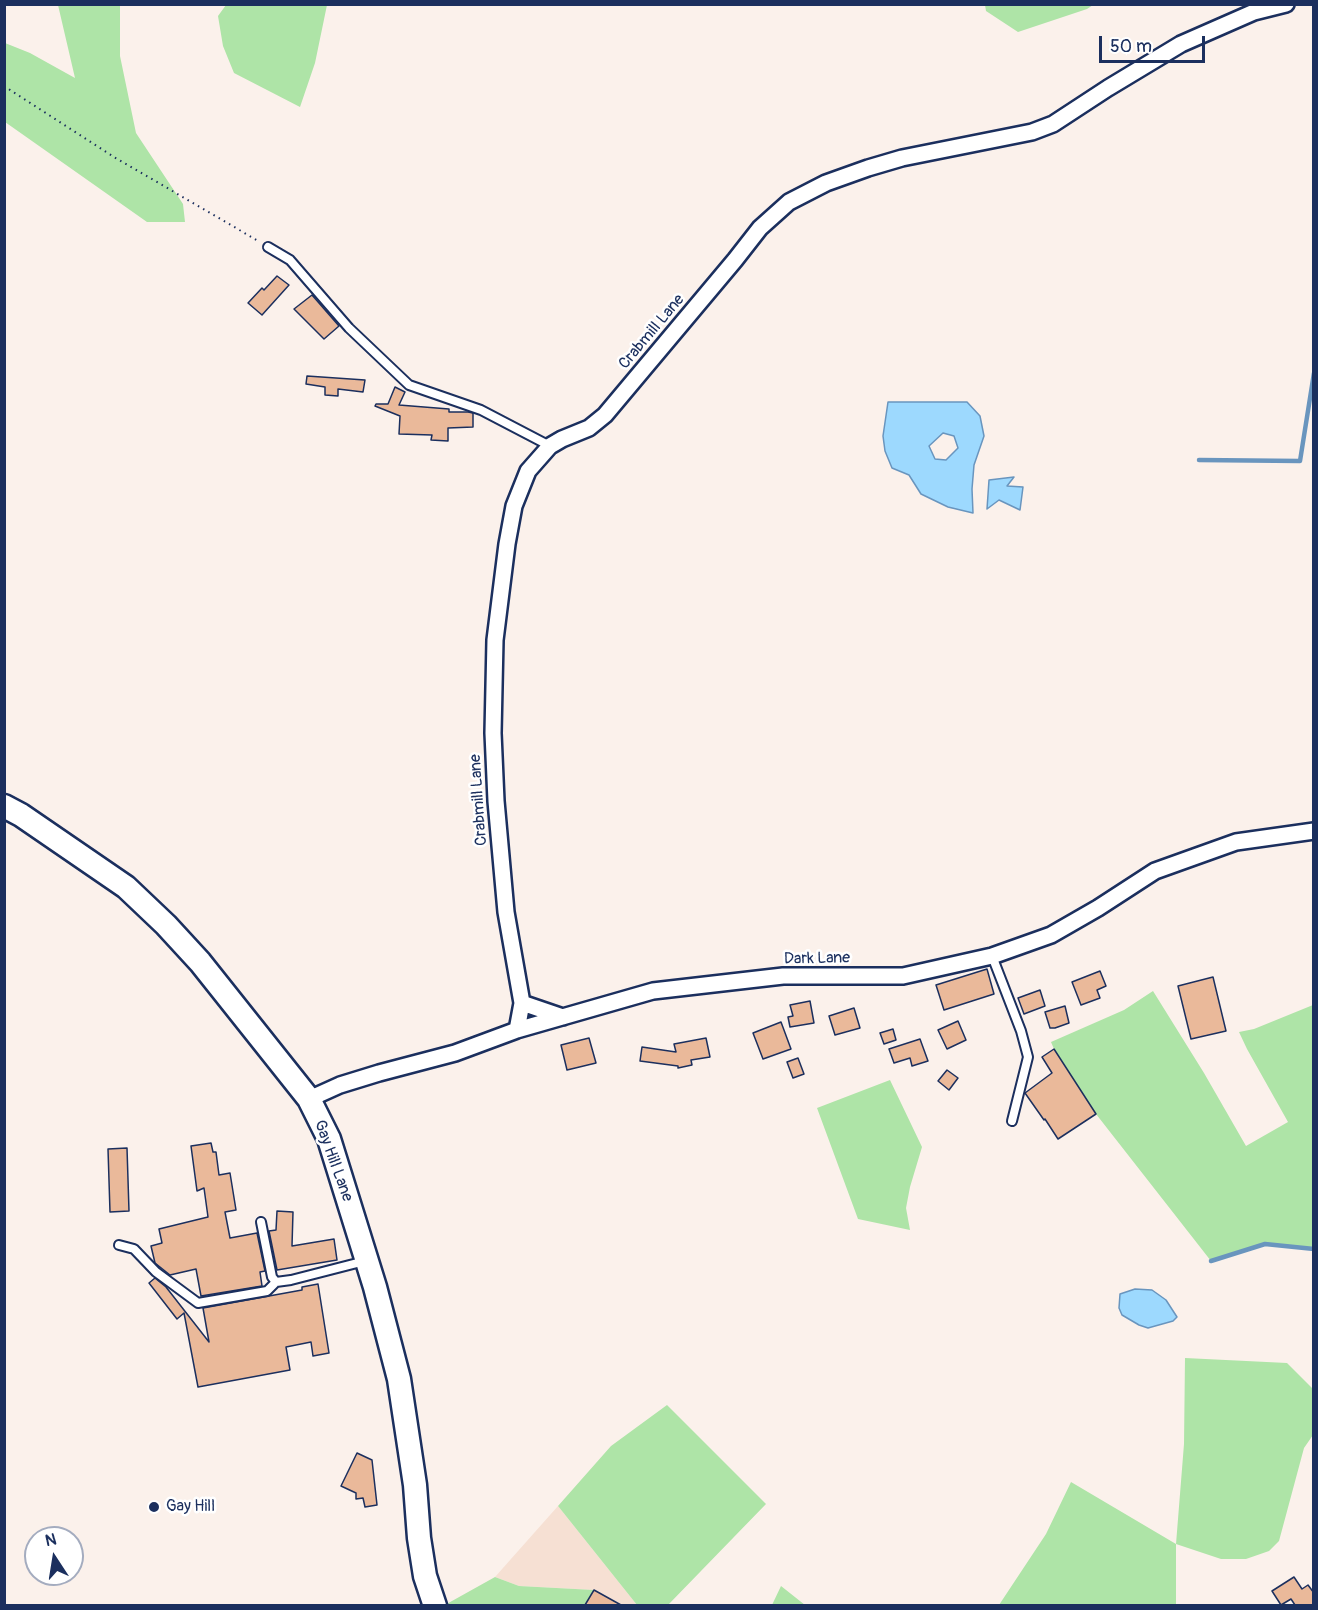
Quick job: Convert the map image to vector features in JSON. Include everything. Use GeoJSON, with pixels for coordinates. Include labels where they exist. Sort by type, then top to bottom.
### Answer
{"type":"FeatureCollection","features":[{"type":"Feature","properties":{"kind":"street","name":"Crabmill Lane"},"geometry":{"type":"LineString","coordinates":[[517,1030],[522,1003],[506,912],[496,801],[493,733],[495,640],[507,544],[514,506],[528,471],[550,446],[589,428],[605,415],[760,228],[789,202],[826,183],[868,168],[935,151],[1032,132],[1053,124],[1181,44],[1254,12],[1286,4]]}},
{"type":"Feature","properties":{"kind":"street","name":"Gay Hill Lane"},"geometry":{"type":"LineString","coordinates":[[4,806],[21,815],[126,887],[166,925],[200,962],[309,1099],[329,1139],[375,1287],[399,1379],[415,1485],[419,1538],[425,1576],[435,1605]]}},
{"type":"Feature","properties":{"kind":"street","name":"Dark Lane"},"geometry":{"type":"LineString","coordinates":[[309,1099],[340,1085],[455,1053],[517,1030],[653,991],[783,976],[903,976],[992,956],[1051,935],[1155,871],[1236,842],[1314,831]]}},
{"type":"Feature","properties":{"kind":"street"},"geometry":{"type":"LineString","coordinates":[[522,1003],[562,1017]]}},
{"type":"Feature","properties":{"kind":"lane"},"geometry":{"type":"LineString","coordinates":[[267,247],[290,260],[349,328],[409,385],[482,410],[550,446]]}},
{"type":"Feature","properties":{"kind":"lane"},"geometry":{"type":"LineString","coordinates":[[992,956],[1021,1031],[1028,1057],[1012,1121]]}},
{"type":"Feature","properties":{"kind":"lane"},"geometry":{"type":"LineString","coordinates":[[261,1222],[272,1277],[276,1282]]}},
{"type":"Feature","properties":{"kind":"lane"},"geometry":{"type":"LineString","coordinates":[[119,1245],[134,1249],[156,1272],[198,1303],[267,1291],[276,1282],[367,1261]]}},
{"type":"Feature","properties":{"kind":"path"},"geometry":{"type":"LineString","coordinates":[[4,86],[114,157],[267,247]]}},
{"type":"Feature","properties":{"kind":"shaded area"},"geometry":{"type":"Polygon","coordinates":[[[558,1506],[637,1605],[585,1605],[594,1590],[519,1586],[495,1577],[558,1506]]]}},
{"type":"Feature","properties":{"kind":"green space"},"geometry":{"type":"Polygon","coordinates":[[[985,4],[1093,5],[1018,32],[986,11],[985,4]]]}},
{"type":"Feature","properties":{"kind":"green space"},"geometry":{"type":"Polygon","coordinates":[[[58,5],[120,5],[120,56],[136,133],[183,204],[185,222],[147,222],[5,122],[5,43],[30,53],[75,78],[58,5]]]}},
{"type":"Feature","properties":{"kind":"green space"},"geometry":{"type":"Polygon","coordinates":[[[226,5],[327,5],[315,63],[300,107],[234,73],[223,46],[218,16],[226,5]]]}},
{"type":"Feature","properties":{"kind":"green space"},"geometry":{"type":"Polygon","coordinates":[[[1153,991],[1246,1146],[1288,1122],[1239,1032],[1254,1029],[1313,1005],[1313,1249],[1265,1244],[1211,1261],[1096,1114],[1054,1049],[1051,1042],[1124,1010],[1153,991]]]}},
{"type":"Feature","properties":{"kind":"green space"},"geometry":{"type":"Polygon","coordinates":[[[890,1080],[922,1147],[906,1208],[910,1230],[858,1219],[817,1108],[890,1080]]]}},
{"type":"Feature","properties":{"kind":"green space"},"geometry":{"type":"Polygon","coordinates":[[[1185,1358],[1287,1363],[1313,1389],[1313,1435],[1304,1448],[1279,1541],[1269,1551],[1246,1559],[1221,1559],[1176,1544],[1184,1444],[1185,1358]]]}},
{"type":"Feature","properties":{"kind":"green space"},"geometry":{"type":"Polygon","coordinates":[[[667,1405],[766,1504],[668,1605],[637,1605],[558,1506],[611,1446],[667,1405]]]}},
{"type":"Feature","properties":{"kind":"green space"},"geometry":{"type":"Polygon","coordinates":[[[1071,1482],[1176,1544],[1176,1605],[999,1605],[1046,1534],[1071,1482]]]}},
{"type":"Feature","properties":{"kind":"green space"},"geometry":{"type":"Polygon","coordinates":[[[495,1577],[519,1586],[594,1590],[585,1605],[443,1606],[495,1577]]]}},
{"type":"Feature","properties":{"kind":"green space"},"geometry":{"type":"Polygon","coordinates":[[[781,1586],[805,1605],[772,1605],[781,1586]]]}},
{"type":"Feature","properties":{"kind":"water"},"geometry":{"type":"Polygon","coordinates":[[[888,402],[967,402],[980,416],[984,436],[974,465],[973,513],[948,507],[921,494],[909,475],[892,468],[885,451],[883,436],[888,402]],[[943,433],[929,446],[935,459],[946,460],[958,448],[954,436],[943,433]]]}},
{"type":"Feature","properties":{"kind":"water"},"geometry":{"type":"Polygon","coordinates":[[[1014,477],[1007,486],[1023,487],[1020,510],[999,500],[987,509],[989,480],[1014,477]]]}},
{"type":"Feature","properties":{"kind":"water"},"geometry":{"type":"Polygon","coordinates":[[[1135,1289],[1152,1290],[1166,1300],[1177,1317],[1173,1321],[1148,1328],[1122,1315],[1119,1308],[1120,1294],[1135,1289]]]}},
{"type":"Feature","properties":{"kind":"building"},"geometry":{"type":"Polygon","coordinates":[[[277,276],[289,285],[262,315],[248,303],[277,276]]]}},
{"type":"Feature","properties":{"kind":"building"},"geometry":{"type":"Polygon","coordinates":[[[312,295],[339,326],[324,339],[294,309],[312,295]]]}},
{"type":"Feature","properties":{"kind":"building"},"geometry":{"type":"Polygon","coordinates":[[[307,376],[365,380],[363,392],[338,389],[338,396],[325,395],[325,387],[306,384],[307,376]]]}},
{"type":"Feature","properties":{"kind":"building"},"geometry":{"type":"Polygon","coordinates":[[[395,387],[405,392],[399,405],[473,413],[473,427],[448,428],[448,441],[431,440],[432,435],[399,434],[400,416],[375,406],[376,404],[388,404],[395,387]]]}},
{"type":"Feature","properties":{"kind":"building"},"geometry":{"type":"Polygon","coordinates":[[[987,969],[994,994],[944,1010],[936,985],[987,969]]]}},
{"type":"Feature","properties":{"kind":"building"},"geometry":{"type":"Polygon","coordinates":[[[1100,971],[1106,986],[1097,990],[1100,998],[1081,1005],[1072,982],[1100,971]]]}},
{"type":"Feature","properties":{"kind":"building"},"geometry":{"type":"Polygon","coordinates":[[[1213,977],[1226,1031],[1191,1039],[1178,986],[1213,977]]]}},
{"type":"Feature","properties":{"kind":"building"},"geometry":{"type":"Polygon","coordinates":[[[1040,990],[1045,1006],[1024,1014],[1018,998],[1040,990]]]}},
{"type":"Feature","properties":{"kind":"building"},"geometry":{"type":"Polygon","coordinates":[[[810,1001],[814,1023],[790,1027],[788,1017],[793,1016],[790,1005],[810,1001]]]}},
{"type":"Feature","properties":{"kind":"building"},"geometry":{"type":"Polygon","coordinates":[[[1065,1006],[1069,1023],[1050,1028],[1045,1012],[1065,1006]]]}},
{"type":"Feature","properties":{"kind":"building"},"geometry":{"type":"Polygon","coordinates":[[[854,1008],[860,1028],[835,1035],[829,1016],[854,1008]]]}},
{"type":"Feature","properties":{"kind":"building"},"geometry":{"type":"Polygon","coordinates":[[[958,1021],[966,1040],[947,1049],[938,1030],[958,1021]]]}},
{"type":"Feature","properties":{"kind":"building"},"geometry":{"type":"Polygon","coordinates":[[[781,1022],[791,1049],[763,1059],[753,1033],[781,1022]]]}},
{"type":"Feature","properties":{"kind":"building"},"geometry":{"type":"Polygon","coordinates":[[[893,1029],[896,1040],[884,1044],[880,1033],[893,1029]]]}},
{"type":"Feature","properties":{"kind":"building"},"geometry":{"type":"Polygon","coordinates":[[[589,1038],[596,1063],[567,1070],[561,1045],[589,1038]]]}},
{"type":"Feature","properties":{"kind":"building"},"geometry":{"type":"Polygon","coordinates":[[[706,1038],[710,1057],[691,1060],[692,1065],[678,1068],[678,1066],[640,1061],[642,1047],[676,1052],[674,1044],[706,1038]]]}},
{"type":"Feature","properties":{"kind":"building"},"geometry":{"type":"Polygon","coordinates":[[[920,1039],[928,1061],[912,1066],[910,1058],[894,1063],[889,1049],[920,1039]]]}},
{"type":"Feature","properties":{"kind":"building"},"geometry":{"type":"Polygon","coordinates":[[[1054,1049],[1096,1114],[1058,1139],[1025,1093],[1052,1073],[1042,1057],[1054,1049]]]}},
{"type":"Feature","properties":{"kind":"building"},"geometry":{"type":"Polygon","coordinates":[[[798,1058],[804,1074],[793,1078],[787,1062],[798,1058]]]}},
{"type":"Feature","properties":{"kind":"building"},"geometry":{"type":"Polygon","coordinates":[[[947,1070],[958,1078],[949,1090],[938,1081],[947,1070]]]}},
{"type":"Feature","properties":{"kind":"building"},"geometry":{"type":"Polygon","coordinates":[[[211,1143],[213,1152],[216,1152],[219,1175],[230,1173],[236,1210],[225,1212],[230,1238],[257,1233],[265,1271],[260,1272],[262,1286],[201,1296],[196,1269],[170,1275],[155,1263],[151,1246],[162,1243],[159,1229],[208,1217],[204,1188],[197,1191],[191,1146],[211,1143]]]}},
{"type":"Feature","properties":{"kind":"building"},"geometry":{"type":"Polygon","coordinates":[[[127,1148],[129,1211],[110,1212],[108,1149],[127,1148]]]}},
{"type":"Feature","properties":{"kind":"building"},"geometry":{"type":"Polygon","coordinates":[[[277,1211],[293,1212],[292,1246],[334,1239],[337,1260],[277,1270],[269,1231],[276,1230],[277,1211]]]}},
{"type":"Feature","properties":{"kind":"building"},"geometry":{"type":"Polygon","coordinates":[[[155,1278],[166,1287],[209,1342],[203,1308],[302,1290],[302,1287],[318,1284],[329,1353],[313,1356],[311,1342],[286,1347],[290,1370],[198,1387],[184,1313],[177,1319],[149,1283],[155,1278]]]}},
{"type":"Feature","properties":{"kind":"building"},"geometry":{"type":"Polygon","coordinates":[[[357,1453],[372,1460],[377,1505],[365,1507],[363,1498],[356,1499],[356,1493],[341,1486],[357,1453]]]}},
{"type":"Feature","properties":{"kind":"building"},"geometry":{"type":"Polygon","coordinates":[[[1294,1577],[1302,1589],[1308,1585],[1314,1593],[1314,1605],[1295,1605],[1291,1599],[1281,1605],[1272,1591],[1294,1577]]]}},
{"type":"Feature","properties":{"kind":"building"},"geometry":{"type":"Polygon","coordinates":[[[594,1590],[621,1605],[585,1605],[594,1590]]]}},
{"type":"Feature","properties":{"kind":"waterway"},"geometry":{"type":"LineString","coordinates":[[1199,460],[1300,461],[1314,373]]}},
{"type":"Feature","properties":{"kind":"waterway"},"geometry":{"type":"LineString","coordinates":[[1211,1261],[1265,1244],[1314,1249]]}},
{"type":"Feature","properties":{"kind":"place","name":"Gay Hill"},"geometry":{"type":"Point","coordinates":[154,1507]}}]}
